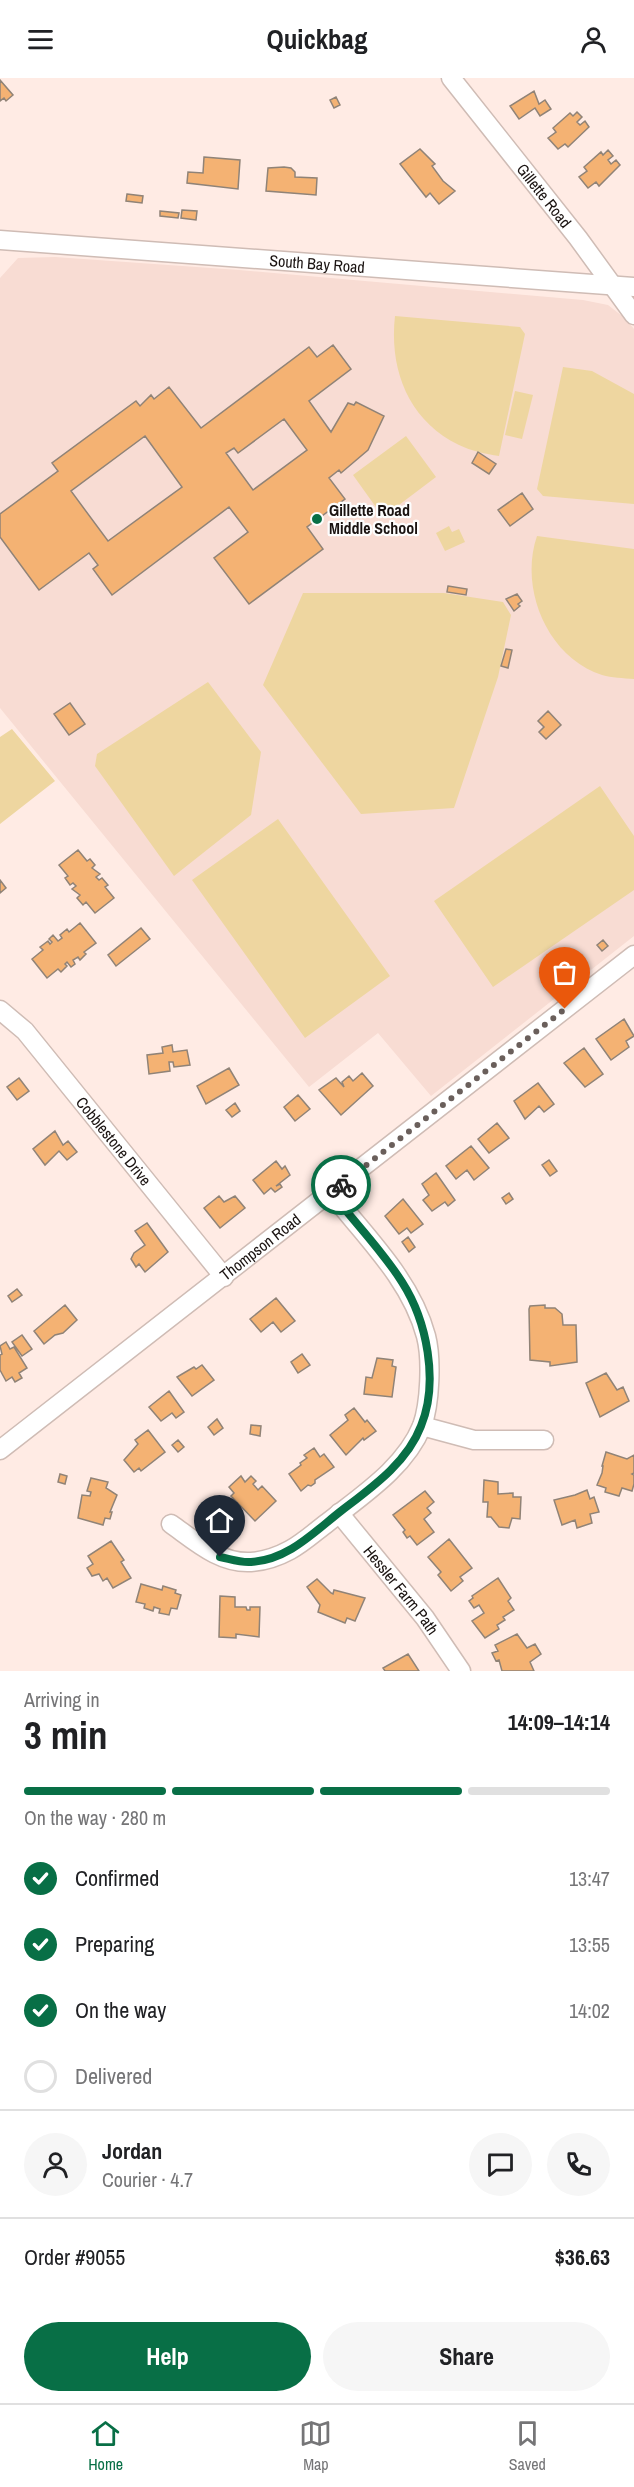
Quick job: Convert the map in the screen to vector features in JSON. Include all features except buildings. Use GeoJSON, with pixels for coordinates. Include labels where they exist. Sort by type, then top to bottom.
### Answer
{"type":"FeatureCollection","features":[{"type":"Feature","properties":{"kind":"street","name":"Gillette Road"},"geometry":{"type":"LineString","coordinates":[[451,78],[578,238],[634,315]]}},
{"type":"Feature","properties":{"kind":"street","name":"South Bay Road"},"geometry":{"type":"LineString","coordinates":[[0,240],[634,287]]}},
{"type":"Feature","properties":{"kind":"street","name":"Thompson Road"},"geometry":{"type":"LineString","coordinates":[[0,1450],[634,955]]}},
{"type":"Feature","properties":{"kind":"street","name":"Cobblestone Drive"},"geometry":{"type":"LineString","coordinates":[[0,1010],[25,1031],[224,1277]]}},
{"type":"Feature","properties":{"kind":"street"},"geometry":{"type":"LineString","coordinates":[[171,1524],[220,1557],[250,1562],[276,1557],[293,1549],[380,1480],[397,1463],[422,1426],[427,1403],[429,1372],[426,1337],[402,1282],[331,1192]]}},
{"type":"Feature","properties":{"kind":"street"},"geometry":{"type":"LineString","coordinates":[[422,1426],[474,1440],[544,1440]]}},
{"type":"Feature","properties":{"kind":"street","name":"Hessler Farm Path"},"geometry":{"type":"LineString","coordinates":[[339,1513],[425,1618],[461,1671]]}},
{"type":"Feature","properties":{"kind":"shaded area","name":"Gillette Road Middle School"},"geometry":{"type":"Polygon","coordinates":[[[55,257],[239,270],[583,300],[608,305],[626,319],[634,329],[634,936],[431,1096],[378,1033],[309,1087],[0,708],[0,278],[18,258],[55,257]]]}},
{"type":"Feature","properties":{"kind":"shaded area"},"geometry":{"type":"Polygon","coordinates":[[[395,316],[520,327],[525,334],[499,456],[459,445],[427,422],[415,407],[399,374],[395,355],[395,316]]]}},
{"type":"Feature","properties":{"kind":"shaded area"},"geometry":{"type":"Polygon","coordinates":[[[563,367],[592,371],[634,394],[634,504],[543,496],[537,489],[563,367]]]}},
{"type":"Feature","properties":{"kind":"shaded area"},"geometry":{"type":"Polygon","coordinates":[[[515,391],[533,395],[522,439],[505,435],[515,391]]]}},
{"type":"Feature","properties":{"kind":"shaded area"},"geometry":{"type":"Polygon","coordinates":[[[406,436],[436,477],[383,517],[353,475],[406,436]]]}},
{"type":"Feature","properties":{"kind":"shaded area"},"geometry":{"type":"Polygon","coordinates":[[[449,526],[452,532],[459,529],[465,542],[445,551],[436,533],[449,526]]]}},
{"type":"Feature","properties":{"kind":"shaded area"},"geometry":{"type":"Polygon","coordinates":[[[537,536],[634,549],[634,679],[602,675],[583,666],[566,653],[553,637],[542,618],[535,598],[532,556],[537,536]]]}},
{"type":"Feature","properties":{"kind":"shaded area"},"geometry":{"type":"Polygon","coordinates":[[[303,593],[444,593],[503,602],[511,615],[498,677],[454,808],[361,814],[263,685],[303,593]]]}},
{"type":"Feature","properties":{"kind":"shaded area"},"geometry":{"type":"Polygon","coordinates":[[[208,682],[261,752],[251,815],[174,876],[95,766],[97,754],[208,682]]]}},
{"type":"Feature","properties":{"kind":"shaded area"},"geometry":{"type":"Polygon","coordinates":[[[12,729],[55,781],[0,824],[0,737],[12,729]]]}},
{"type":"Feature","properties":{"kind":"shaded area"},"geometry":{"type":"Polygon","coordinates":[[[600,786],[634,836],[634,890],[493,987],[434,901],[600,786]]]}},
{"type":"Feature","properties":{"kind":"shaded area"},"geometry":{"type":"Polygon","coordinates":[[[278,819],[390,976],[305,1038],[192,880],[278,819]]]}},
{"type":"Feature","properties":{"kind":"way so far"},"geometry":{"type":"LineString","coordinates":[[341,1185],[565,1009]]}},
{"type":"Feature","properties":{"kind":"place","name":"Gillette Road Middle School"},"geometry":{"type":"Point","coordinates":[317,519]}},
{"type":"Feature","properties":{"kind":"route"},"geometry":{"type":"LineString","coordinates":[[220,1557],[250,1562],[276,1557],[293,1549],[380,1480],[411,1445],[422,1426],[427,1403],[429,1372],[426,1337],[402,1282],[331,1192],[341,1185]]}}]}
